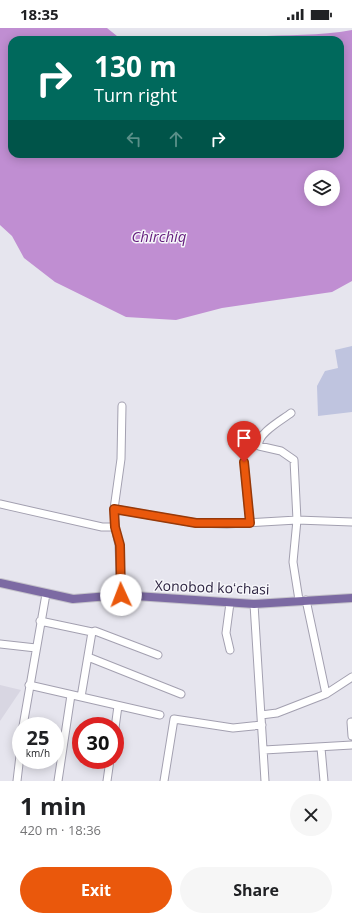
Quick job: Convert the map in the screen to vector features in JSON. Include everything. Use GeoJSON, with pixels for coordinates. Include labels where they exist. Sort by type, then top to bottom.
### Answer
{"type":"FeatureCollection","features":[{"type":"Feature","properties":{"kind":"main road","name":"Xonobod koʻchasi"},"geometry":{"type":"LineString","coordinates":[[0,583],[73,599],[121,595],[254,604],[352,598]]}},
{"type":"Feature","properties":{"kind":"street"},"geometry":{"type":"LineString","coordinates":[[121,595],[120,545],[115,527],[114,509],[121,459],[122,406]]}},
{"type":"Feature","properties":{"kind":"street"},"geometry":{"type":"LineString","coordinates":[[291,413],[261,435],[258,443],[259,446],[281,451],[294,460],[297,520],[293,562],[326,694]]}},
{"type":"Feature","properties":{"kind":"street"},"geometry":{"type":"LineString","coordinates":[[244,462],[250,523]]}},
{"type":"Feature","properties":{"kind":"street"},"geometry":{"type":"LineString","coordinates":[[0,504],[102,527],[115,527]]}},
{"type":"Feature","properties":{"kind":"street"},"geometry":{"type":"LineString","coordinates":[[114,509],[196,523],[250,523],[297,520],[352,522]]}},
{"type":"Feature","properties":{"kind":"street"},"geometry":{"type":"LineString","coordinates":[[24,717],[40,621],[46,594]]}},
{"type":"Feature","properties":{"kind":"street"},"geometry":{"type":"LineString","coordinates":[[230,603],[226,633],[230,650]]}},
{"type":"Feature","properties":{"kind":"street"},"geometry":{"type":"LineString","coordinates":[[254,604],[265,781]]}},
{"type":"Feature","properties":{"kind":"street"},"geometry":{"type":"LineString","coordinates":[[40,621],[92,632],[95,631],[113,636],[158,656]]}},
{"type":"Feature","properties":{"kind":"street"},"geometry":{"type":"LineString","coordinates":[[81,697],[92,632]]}},
{"type":"Feature","properties":{"kind":"street"},"geometry":{"type":"LineString","coordinates":[[0,644],[36,648]]}},
{"type":"Feature","properties":{"kind":"street"},"geometry":{"type":"LineString","coordinates":[[88,657],[181,694]]}},
{"type":"Feature","properties":{"kind":"street"},"geometry":{"type":"LineString","coordinates":[[261,715],[277,713],[326,694],[352,677]]}},
{"type":"Feature","properties":{"kind":"street"},"geometry":{"type":"LineString","coordinates":[[29,685],[160,715]]}},
{"type":"Feature","properties":{"kind":"street"},"geometry":{"type":"LineString","coordinates":[[58,781],[71,695]]}},
{"type":"Feature","properties":{"kind":"street"},"geometry":{"type":"LineString","coordinates":[[116,717],[118,706]]}},
{"type":"Feature","properties":{"kind":"street"},"geometry":{"type":"LineString","coordinates":[[164,781],[174,719],[233,728],[262,725]]}},
{"type":"Feature","properties":{"kind":"street"},"geometry":{"type":"LineString","coordinates":[[352,722],[352,736]]}},
{"type":"Feature","properties":{"kind":"street"},"geometry":{"type":"LineString","coordinates":[[264,750],[321,748],[352,745]]}},
{"type":"Feature","properties":{"kind":"street"},"geometry":{"type":"LineString","coordinates":[[321,748],[324,781]]}},
{"type":"Feature","properties":{"kind":"street"},"geometry":{"type":"LineString","coordinates":[[17,781],[18,769]]}},
{"type":"Feature","properties":{"kind":"street"},"geometry":{"type":"LineString","coordinates":[[107,781],[109,769]]}},
{"type":"Feature","properties":{"kind":"shaded area"},"geometry":{"type":"Polygon","coordinates":[[[352,346],[352,412],[318,416],[317,386],[325,371],[338,368],[335,350],[352,346]]]}},
{"type":"Feature","properties":{"kind":"shaded area"},"geometry":{"type":"Polygon","coordinates":[[[0,685],[21,690],[0,721],[0,685]]]}},
{"type":"Feature","properties":{"kind":"water","name":"Chirchiq"},"geometry":{"type":"Polygon","coordinates":[[[0,28],[107,28],[117,36],[8,36],[8,158],[344,158],[344,36],[275,36],[319,34],[352,30],[352,281],[332,292],[222,308],[176,320],[126,317],[55,282],[24,258],[12,236],[0,225],[0,28]]]}},
{"type":"Feature","properties":{"kind":"route"},"geometry":{"type":"LineString","coordinates":[[121,595],[120,545],[115,527],[114,509],[196,523],[250,523],[244,462]]}}]}
